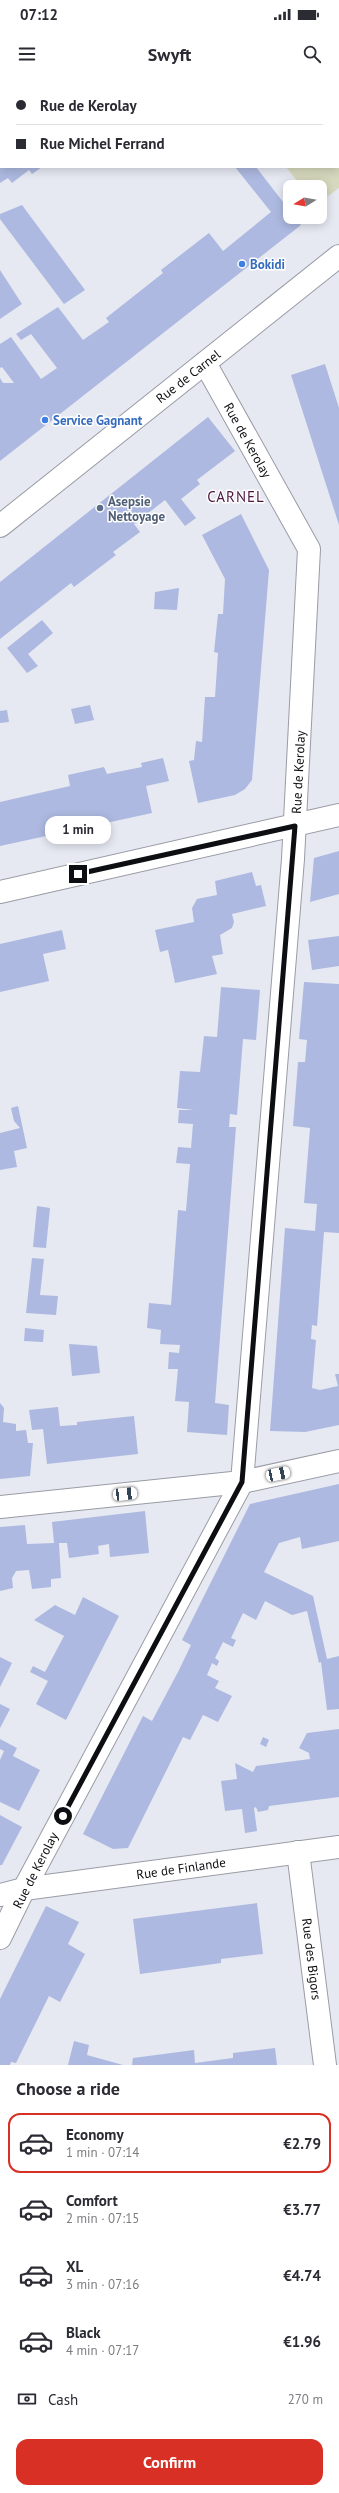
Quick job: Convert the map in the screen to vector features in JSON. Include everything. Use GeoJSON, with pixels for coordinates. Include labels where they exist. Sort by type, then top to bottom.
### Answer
{"type":"FeatureCollection","features":[{"type":"Feature","properties":{"kind":"street","name":"Rue de Carnel"},"geometry":{"type":"LineString","coordinates":[[0,526],[339,256]]}},
{"type":"Feature","properties":{"kind":"street","name":"Rue de Kerolay"},"geometry":{"type":"LineString","coordinates":[[0,1938],[24,1889],[242,1482],[295,826],[308,549],[205,363]]}},
{"type":"Feature","properties":{"kind":"street"},"geometry":{"type":"LineString","coordinates":[[0,892],[339,815]]}},
{"type":"Feature","properties":{"kind":"street"},"geometry":{"type":"LineString","coordinates":[[0,1506],[242,1482],[339,1461]]}},
{"type":"Feature","properties":{"kind":"street","name":"Rue de Finlande"},"geometry":{"type":"LineString","coordinates":[[0,1895],[24,1889],[339,1847]]}},
{"type":"Feature","properties":{"kind":"street","name":"Rue des Bigors"},"geometry":{"type":"LineString","coordinates":[[298,1852],[325,2065]]}},
{"type":"Feature","properties":{"kind":"green space"},"geometry":{"type":"Polygon","coordinates":[[[287,168],[339,168],[339,188],[327,197],[327,180],[296,180],[287,168]]]}},
{"type":"Feature","properties":{"kind":"building"},"geometry":{"type":"Polygon","coordinates":[[[0,168],[41,168],[32,174],[29,170],[12,183],[8,178],[0,183],[0,168]]]}},
{"type":"Feature","properties":{"kind":"building"},"geometry":{"type":"Polygon","coordinates":[[[236,168],[257,168],[283,202],[283,224],[301,225],[0,461],[0,378],[3,383],[14,383],[2,367],[0,368],[0,344],[11,337],[41,379],[57,368],[31,334],[21,340],[16,334],[58,307],[83,340],[109,322],[106,318],[163,273],[161,270],[209,233],[223,251],[271,212],[236,168]]]}},
{"type":"Feature","properties":{"kind":"building"},"geometry":{"type":"Polygon","coordinates":[[[22,205],[85,290],[64,304],[0,219],[0,214],[22,205]]]}},
{"type":"Feature","properties":{"kind":"building"},"geometry":{"type":"Polygon","coordinates":[[[0,270],[22,304],[0,319],[0,270]]]}},
{"type":"Feature","properties":{"kind":"building"},"geometry":{"type":"Polygon","coordinates":[[[325,364],[339,408],[339,525],[291,375],[325,364]]]}},
{"type":"Feature","properties":{"kind":"building"},"geometry":{"type":"Polygon","coordinates":[[[208,417],[235,451],[197,480],[200,484],[181,499],[196,518],[185,526],[165,500],[134,524],[140,532],[113,552],[116,555],[74,587],[71,583],[0,639],[0,582],[208,417]]]}},
{"type":"Feature","properties":{"kind":"building"},"geometry":{"type":"Polygon","coordinates":[[[241,514],[269,570],[252,780],[245,789],[235,795],[198,803],[189,761],[194,760],[196,741],[202,742],[205,697],[215,697],[218,653],[214,652],[218,614],[223,614],[225,579],[202,535],[241,514]]]}},
{"type":"Feature","properties":{"kind":"building"},"geometry":{"type":"Polygon","coordinates":[[[179,588],[177,610],[154,609],[155,592],[179,588]]]}},
{"type":"Feature","properties":{"kind":"building"},"geometry":{"type":"Polygon","coordinates":[[[42,620],[53,633],[28,654],[38,666],[27,673],[7,648],[42,620]]]}},
{"type":"Feature","properties":{"kind":"building"},"geometry":{"type":"Polygon","coordinates":[[[90,705],[94,720],[75,724],[71,709],[90,705]]]}},
{"type":"Feature","properties":{"kind":"building"},"geometry":{"type":"Polygon","coordinates":[[[7,710],[9,722],[0,723],[0,711],[7,710]]]}},
{"type":"Feature","properties":{"kind":"building"},"geometry":{"type":"Polygon","coordinates":[[[163,758],[169,781],[146,786],[152,813],[0,846],[0,802],[70,786],[68,775],[104,767],[107,774],[142,767],[141,763],[163,758]]]}},
{"type":"Feature","properties":{"kind":"building"},"geometry":{"type":"Polygon","coordinates":[[[339,851],[339,894],[310,902],[314,858],[339,851]]]}},
{"type":"Feature","properties":{"kind":"building"},"geometry":{"type":"Polygon","coordinates":[[[252,872],[256,886],[261,885],[266,906],[232,914],[234,922],[232,928],[220,935],[223,954],[212,956],[217,974],[175,983],[168,950],[160,952],[155,930],[194,922],[192,908],[197,899],[217,895],[215,881],[252,872]]]}},
{"type":"Feature","properties":{"kind":"building"},"geometry":{"type":"Polygon","coordinates":[[[62,930],[66,949],[43,954],[49,981],[0,992],[0,944],[62,930]]]}},
{"type":"Feature","properties":{"kind":"building"},"geometry":{"type":"Polygon","coordinates":[[[339,936],[339,966],[312,970],[308,940],[339,936]]]}},
{"type":"Feature","properties":{"kind":"building"},"geometry":{"type":"Polygon","coordinates":[[[304,982],[339,984],[339,1233],[324,1232],[317,1326],[312,1325],[311,1339],[316,1340],[312,1388],[320,1390],[338,1386],[335,1374],[339,1374],[339,1425],[305,1432],[270,1431],[285,1228],[315,1231],[317,1204],[304,1203],[310,1128],[293,1126],[298,1062],[305,1062],[307,1040],[299,1039],[304,982]]]}},
{"type":"Feature","properties":{"kind":"building"},"geometry":{"type":"Polygon","coordinates":[[[221,987],[260,990],[256,1040],[243,1039],[237,1115],[230,1114],[229,1127],[236,1127],[215,1403],[229,1405],[227,1435],[187,1432],[189,1402],[175,1401],[178,1369],[168,1369],[169,1352],[179,1353],[180,1345],[160,1344],[161,1330],[147,1328],[149,1303],[171,1305],[178,1210],[186,1211],[190,1164],[176,1163],[178,1147],[191,1148],[193,1124],[178,1123],[179,1110],[194,1110],[177,1108],[180,1071],[200,1072],[204,1036],[217,1037],[221,987]]]}},
{"type":"Feature","properties":{"kind":"building"},"geometry":{"type":"Polygon","coordinates":[[[18,1106],[27,1148],[14,1151],[17,1167],[0,1170],[0,1133],[20,1128],[14,1121],[11,1108],[18,1106]]]}},
{"type":"Feature","properties":{"kind":"building"},"geometry":{"type":"Polygon","coordinates":[[[37,1206],[50,1208],[46,1248],[33,1247],[37,1206]]]}},
{"type":"Feature","properties":{"kind":"building"},"geometry":{"type":"Polygon","coordinates":[[[32,1258],[44,1259],[40,1295],[58,1296],[56,1315],[26,1313],[32,1258]]]}},
{"type":"Feature","properties":{"kind":"building"},"geometry":{"type":"Polygon","coordinates":[[[25,1328],[44,1330],[43,1342],[24,1341],[25,1328]]]}},
{"type":"Feature","properties":{"kind":"building"},"geometry":{"type":"Polygon","coordinates":[[[69,1344],[97,1346],[100,1373],[72,1376],[69,1344]]]}},
{"type":"Feature","properties":{"kind":"building"},"geometry":{"type":"Polygon","coordinates":[[[0,1403],[4,1408],[3,1422],[16,1424],[16,1431],[26,1430],[28,1443],[33,1443],[30,1476],[0,1479],[0,1403]]]}},
{"type":"Feature","properties":{"kind":"building"},"geometry":{"type":"Polygon","coordinates":[[[58,1407],[60,1426],[77,1425],[77,1422],[134,1416],[138,1454],[47,1464],[43,1429],[32,1430],[29,1410],[58,1407]]]}},
{"type":"Feature","properties":{"kind":"building"},"geometry":{"type":"Polygon","coordinates":[[[339,1484],[339,1541],[302,1549],[300,1537],[279,1543],[264,1572],[313,1596],[327,1659],[339,1656],[339,1709],[327,1710],[321,1662],[319,1663],[307,1611],[292,1615],[265,1601],[256,1620],[243,1613],[231,1638],[236,1640],[233,1647],[223,1642],[215,1658],[219,1661],[217,1666],[212,1663],[207,1675],[219,1681],[215,1688],[232,1696],[218,1722],[203,1715],[190,1740],[183,1737],[128,1848],[113,1849],[83,1834],[143,1716],[152,1721],[179,1670],[191,1645],[182,1640],[250,1504],[339,1484]]]}},
{"type":"Feature","properties":{"kind":"building"},"geometry":{"type":"Polygon","coordinates":[[[145,1511],[149,1553],[110,1557],[109,1544],[98,1546],[99,1554],[69,1558],[67,1543],[59,1543],[61,1578],[51,1579],[51,1587],[32,1589],[29,1570],[16,1571],[12,1578],[13,1588],[0,1591],[0,1527],[25,1525],[27,1544],[54,1543],[52,1522],[145,1511]]]}},
{"type":"Feature","properties":{"kind":"building"},"geometry":{"type":"Polygon","coordinates":[[[83,1597],[119,1616],[66,1720],[36,1704],[48,1681],[30,1672],[33,1666],[45,1672],[64,1636],[34,1620],[55,1605],[75,1615],[83,1597]]]}},
{"type":"Feature","properties":{"kind":"building"},"geometry":{"type":"Polygon","coordinates":[[[0,1657],[12,1663],[0,1687],[0,1657]]]}},
{"type":"Feature","properties":{"kind":"building"},"geometry":{"type":"Polygon","coordinates":[[[0,1704],[10,1709],[0,1728],[0,1704]]]}},
{"type":"Feature","properties":{"kind":"building"},"geometry":{"type":"Polygon","coordinates":[[[339,1729],[339,1797],[269,1806],[268,1810],[258,1812],[256,1807],[254,1808],[257,1831],[245,1833],[242,1809],[225,1811],[221,1781],[237,1779],[235,1763],[253,1772],[256,1766],[310,1759],[309,1753],[299,1748],[307,1733],[339,1729]]]}},
{"type":"Feature","properties":{"kind":"building"},"geometry":{"type":"Polygon","coordinates":[[[263,1737],[269,1740],[266,1747],[260,1744],[263,1737]]]}},
{"type":"Feature","properties":{"kind":"building"},"geometry":{"type":"Polygon","coordinates":[[[0,1739],[17,1748],[13,1756],[40,1770],[19,1811],[0,1802],[0,1760],[4,1751],[0,1749],[0,1739]]]}},
{"type":"Feature","properties":{"kind":"building"},"geometry":{"type":"Polygon","coordinates":[[[0,1815],[22,1827],[2,1865],[0,1865],[0,1815]]]}},
{"type":"Feature","properties":{"kind":"building"},"geometry":{"type":"Polygon","coordinates":[[[257,1903],[263,1954],[221,1959],[221,1963],[140,1974],[133,1919],[257,1903]]]}},
{"type":"Feature","properties":{"kind":"building"},"geometry":{"type":"Polygon","coordinates":[[[46,1906],[79,1922],[68,1944],[85,1954],[60,2002],[49,1996],[16,2063],[11,2062],[10,2065],[0,2065],[0,1999],[46,1906]]]}},
{"type":"Feature","properties":{"kind":"building"},"geometry":{"type":"Polygon","coordinates":[[[74,2041],[89,2045],[87,2055],[123,2065],[68,2065],[74,2041]]]}},
{"type":"Feature","properties":{"kind":"building"},"geometry":{"type":"Polygon","coordinates":[[[275,2048],[277,2065],[132,2065],[133,2058],[194,2050],[195,2063],[233,2058],[233,2053],[275,2048]]]}},
{"type":"Feature","properties":{"kind":"place","name":"Bokidi"},"geometry":{"type":"Point","coordinates":[242,264]}},
{"type":"Feature","properties":{"kind":"place","name":"Service Gagnant"},"geometry":{"type":"Point","coordinates":[45,420]}},
{"type":"Feature","properties":{"kind":"place","name":"Asepsie Nettoyage"},"geometry":{"type":"Point","coordinates":[100,508]}},
{"type":"Feature","properties":{"kind":"district","name":"CARNEL"},"geometry":{"type":"Point","coordinates":[236,497]}},
{"type":"Feature","properties":{"kind":"route"},"geometry":{"type":"LineString","coordinates":[[63,1816],[242,1482],[295,826],[78,874]]}}]}
